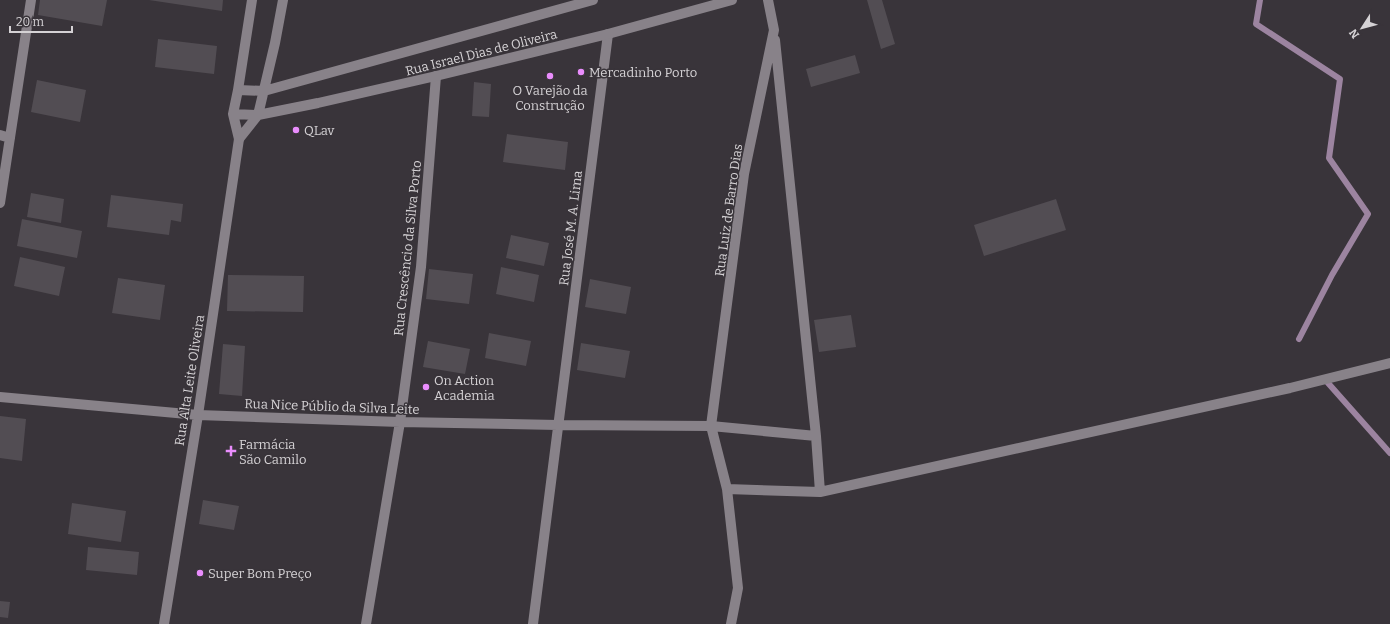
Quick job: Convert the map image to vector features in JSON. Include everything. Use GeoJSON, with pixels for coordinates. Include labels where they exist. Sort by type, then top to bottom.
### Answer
{"type":"FeatureCollection","features":[{"type":"Feature","properties":{"kind":"street"},"geometry":{"type":"LineString","coordinates":[[0,203],[31,0]]}},
{"type":"Feature","properties":{"kind":"street","name":"Rua Alta Leite Oliveira"},"geometry":{"type":"LineString","coordinates":[[164,624],[198,415],[239,139],[232,114],[238,90],[252,0]]}},
{"type":"Feature","properties":{"kind":"street","name":"Rua Alta Leite Oliveira"},"geometry":{"type":"LineString","coordinates":[[239,139],[258,115],[275,43],[283,0]]}},
{"type":"Feature","properties":{"kind":"street","name":"Rua Israel Dias de Oliveira"},"geometry":{"type":"LineString","coordinates":[[238,90],[264,91],[593,0]]}},
{"type":"Feature","properties":{"kind":"street","name":"Rua Israel Dias de Oliveira"},"geometry":{"type":"LineString","coordinates":[[232,114],[258,115],[318,103],[608,34],[732,0]]}},
{"type":"Feature","properties":{"kind":"street","name":"Rua Luiz de Barro Dias"},"geometry":{"type":"LineString","coordinates":[[712,426],[744,174],[774,30],[768,0]]}},
{"type":"Feature","properties":{"kind":"street"},"geometry":{"type":"LineString","coordinates":[[774,30],[816,436],[820,492]]}},
{"type":"Feature","properties":{"kind":"street","name":"Rua José M. A. Lima"},"geometry":{"type":"LineString","coordinates":[[532,624],[608,34]]}},
{"type":"Feature","properties":{"kind":"street","name":"Rua Crescêncio da Silva Porto"},"geometry":{"type":"LineString","coordinates":[[366,624],[400,422],[421,267],[436,76]]}},
{"type":"Feature","properties":{"kind":"street"},"geometry":{"type":"LineString","coordinates":[[0,135],[10,138]]}},
{"type":"Feature","properties":{"kind":"street"},"geometry":{"type":"LineString","coordinates":[[727,489],[820,492],[1290,388],[1390,363]]}},
{"type":"Feature","properties":{"kind":"street","name":"Rua Nice Públio da Silva Leite"},"geometry":{"type":"LineString","coordinates":[[0,397],[198,415],[400,422],[712,426],[816,436]]}},
{"type":"Feature","properties":{"kind":"street"},"geometry":{"type":"LineString","coordinates":[[712,426],[727,489],[738,588],[732,624]]}},
{"type":"Feature","properties":{"kind":"building"},"geometry":{"type":"Polygon","coordinates":[[[40,0],[107,0],[102,26],[38,15],[40,0]]]}},
{"type":"Feature","properties":{"kind":"building"},"geometry":{"type":"Polygon","coordinates":[[[149,0],[223,0],[222,11],[149,0]]]}},
{"type":"Feature","properties":{"kind":"building"},"geometry":{"type":"Polygon","coordinates":[[[867,0],[882,0],[895,44],[881,49],[867,0]]]}},
{"type":"Feature","properties":{"kind":"building"},"geometry":{"type":"Polygon","coordinates":[[[158,39],[217,46],[214,74],[155,67],[158,39]]]}},
{"type":"Feature","properties":{"kind":"building"},"geometry":{"type":"Polygon","coordinates":[[[855,55],[860,73],[811,87],[806,69],[855,55]]]}},
{"type":"Feature","properties":{"kind":"building"},"geometry":{"type":"Polygon","coordinates":[[[37,80],[86,90],[80,122],[31,112],[37,80]]]}},
{"type":"Feature","properties":{"kind":"building"},"geometry":{"type":"Polygon","coordinates":[[[474,82],[491,84],[489,117],[472,116],[474,82]]]}},
{"type":"Feature","properties":{"kind":"building"},"geometry":{"type":"Polygon","coordinates":[[[507,134],[568,142],[565,170],[503,162],[507,134]]]}},
{"type":"Feature","properties":{"kind":"building"},"geometry":{"type":"Polygon","coordinates":[[[31,193],[64,199],[61,223],[27,217],[31,193]]]}},
{"type":"Feature","properties":{"kind":"building"},"geometry":{"type":"Polygon","coordinates":[[[111,195],[183,204],[181,222],[171,220],[169,235],[107,227],[111,195]]]}},
{"type":"Feature","properties":{"kind":"building"},"geometry":{"type":"Polygon","coordinates":[[[1056,199],[1066,230],[984,256],[974,225],[1056,199]]]}},
{"type":"Feature","properties":{"kind":"building"},"geometry":{"type":"Polygon","coordinates":[[[22,219],[82,231],[77,258],[17,246],[22,219]]]}},
{"type":"Feature","properties":{"kind":"building"},"geometry":{"type":"Polygon","coordinates":[[[511,235],[549,243],[544,266],[506,258],[511,235]]]}},
{"type":"Feature","properties":{"kind":"building"},"geometry":{"type":"Polygon","coordinates":[[[20,257],[65,267],[59,296],[14,286],[20,257]]]}},
{"type":"Feature","properties":{"kind":"building"},"geometry":{"type":"Polygon","coordinates":[[[501,267],[539,275],[534,302],[496,294],[501,267]]]}},
{"type":"Feature","properties":{"kind":"building"},"geometry":{"type":"Polygon","coordinates":[[[429,269],[473,274],[469,304],[426,299],[429,269]]]}},
{"type":"Feature","properties":{"kind":"building"},"geometry":{"type":"Polygon","coordinates":[[[228,275],[304,276],[303,312],[227,311],[228,275]]]}},
{"type":"Feature","properties":{"kind":"building"},"geometry":{"type":"Polygon","coordinates":[[[118,278],[165,285],[160,320],[112,313],[118,278]]]}},
{"type":"Feature","properties":{"kind":"building"},"geometry":{"type":"Polygon","coordinates":[[[590,279],[631,287],[626,314],[585,307],[590,279]]]}},
{"type":"Feature","properties":{"kind":"building"},"geometry":{"type":"Polygon","coordinates":[[[851,315],[856,347],[819,352],[814,320],[851,315]]]}},
{"type":"Feature","properties":{"kind":"building"},"geometry":{"type":"Polygon","coordinates":[[[489,333],[531,341],[526,366],[485,358],[489,333]]]}},
{"type":"Feature","properties":{"kind":"building"},"geometry":{"type":"Polygon","coordinates":[[[428,341],[470,349],[465,374],[423,367],[428,341]]]}},
{"type":"Feature","properties":{"kind":"building"},"geometry":{"type":"Polygon","coordinates":[[[581,343],[630,351],[625,378],[577,370],[581,343]]]}},
{"type":"Feature","properties":{"kind":"building"},"geometry":{"type":"Polygon","coordinates":[[[223,344],[245,346],[242,396],[219,394],[223,344]]]}},
{"type":"Feature","properties":{"kind":"building"},"geometry":{"type":"Polygon","coordinates":[[[0,416],[26,419],[22,461],[0,458],[0,416]]]}},
{"type":"Feature","properties":{"kind":"building"},"geometry":{"type":"Polygon","coordinates":[[[203,500],[239,506],[234,530],[199,524],[203,500]]]}},
{"type":"Feature","properties":{"kind":"building"},"geometry":{"type":"Polygon","coordinates":[[[72,503],[126,511],[121,542],[68,534],[72,503]]]}},
{"type":"Feature","properties":{"kind":"building"},"geometry":{"type":"Polygon","coordinates":[[[88,547],[139,552],[137,575],[86,570],[88,547]]]}},
{"type":"Feature","properties":{"kind":"building"},"geometry":{"type":"Polygon","coordinates":[[[0,601],[10,602],[8,618],[0,617],[0,601]]]}},
{"type":"Feature","properties":{"kind":"waterway"},"geometry":{"type":"LineString","coordinates":[[1260,0],[1256,24],[1340,79],[1329,158],[1368,214],[1332,275],[1299,339]]}},
{"type":"Feature","properties":{"kind":"waterway"},"geometry":{"type":"LineString","coordinates":[[1328,383],[1390,453]]}},
{"type":"Feature","properties":{"kind":"place","name":"Mercadinho Porto"},"geometry":{"type":"Point","coordinates":[581,72]}},
{"type":"Feature","properties":{"kind":"place","name":"O Varejão da Construção"},"geometry":{"type":"Point","coordinates":[550,76]}},
{"type":"Feature","properties":{"kind":"place","name":"QLav"},"geometry":{"type":"Point","coordinates":[296,130]}},
{"type":"Feature","properties":{"kind":"place","name":"On Action Academia"},"geometry":{"type":"Point","coordinates":[426,387]}},
{"type":"Feature","properties":{"kind":"place","name":"Farmácia São Camilo"},"geometry":{"type":"Point","coordinates":[231,451]}},
{"type":"Feature","properties":{"kind":"place","name":"Super Bom Preço"},"geometry":{"type":"Point","coordinates":[200,573]}}]}
